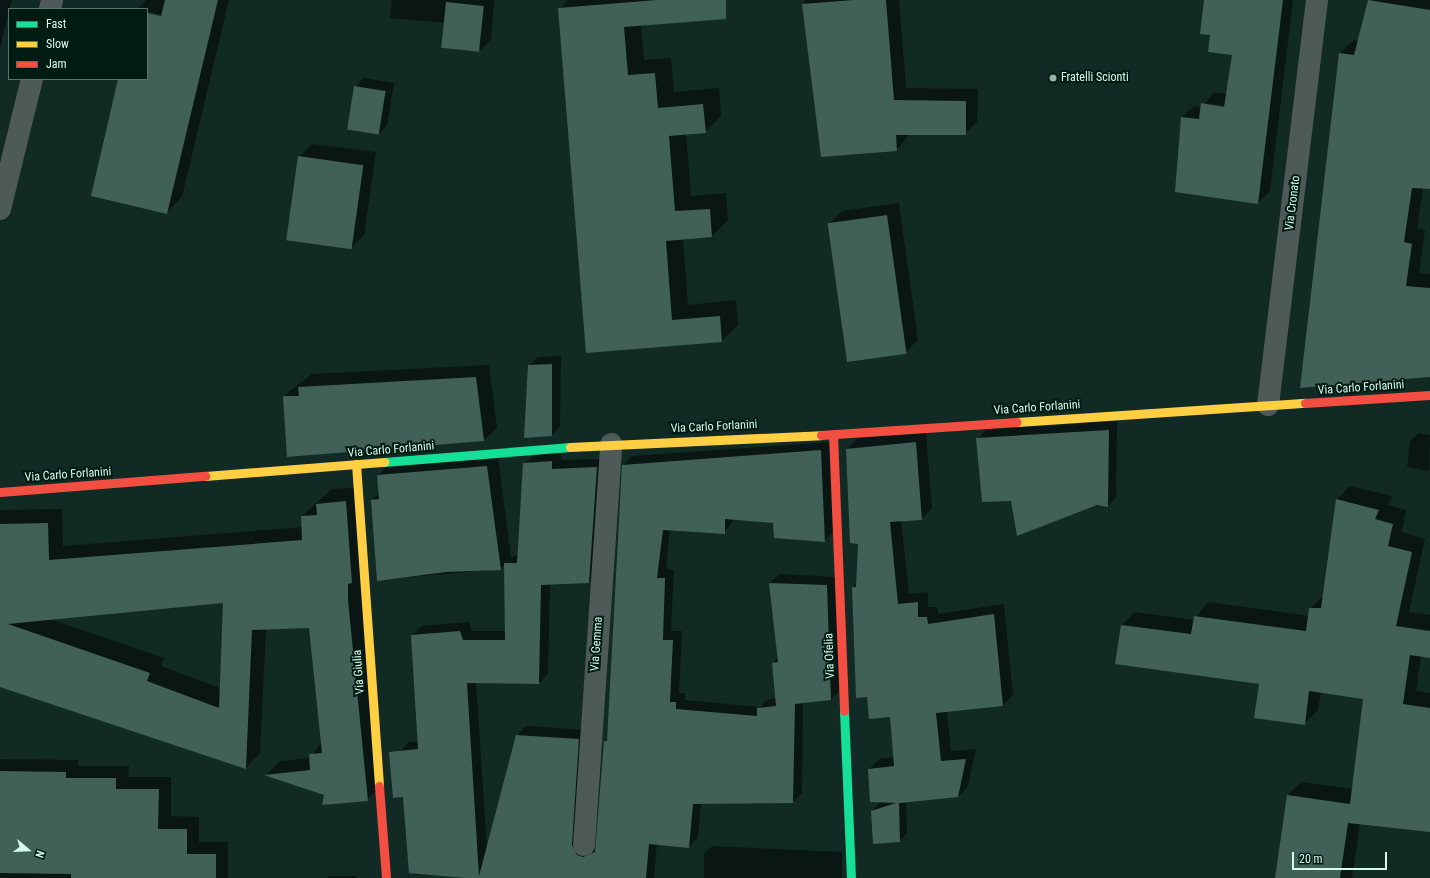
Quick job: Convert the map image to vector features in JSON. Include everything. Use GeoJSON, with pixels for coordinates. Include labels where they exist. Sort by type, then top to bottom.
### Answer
{"type":"FeatureCollection","features":[{"type":"Feature","properties":{"kind":"street","name":"Via Cronato"},"geometry":{"type":"LineString","coordinates":[[1268,406],[1317,0]]}},
{"type":"Feature","properties":{"kind":"street"},"geometry":{"type":"LineString","coordinates":[[0,208],[32,80]]}},
{"type":"Feature","properties":{"kind":"street","name":"Via Carlo Forlanini"},"geometry":{"type":"LineString","coordinates":[[0,492],[612,444],[833,434],[1430,395]]}},
{"type":"Feature","properties":{"kind":"street","name":"Via Ofelia"},"geometry":{"type":"LineString","coordinates":[[833,434],[851,878]]}},
{"type":"Feature","properties":{"kind":"street","name":"Via Gemma"},"geometry":{"type":"LineString","coordinates":[[584,845],[612,444]]}},
{"type":"Feature","properties":{"kind":"street","name":"Via Giulia"},"geometry":{"type":"LineString","coordinates":[[356,464],[386,878]]}},
{"type":"Feature","properties":{"kind":"building"},"geometry":{"type":"Polygon","coordinates":[[[165,0],[218,0],[167,214],[91,196],[118,80],[148,80],[148,13],[161,16],[165,0]]]}},
{"type":"Feature","properties":{"kind":"building"},"geometry":{"type":"Polygon","coordinates":[[[657,0],[726,0],[726,19],[624,27],[628,75],[655,73],[658,108],[703,104],[706,133],[669,136],[675,211],[710,209],[712,237],[666,241],[672,320],[720,316],[722,342],[586,353],[558,8],[657,0]]]}},
{"type":"Feature","properties":{"kind":"building"},"geometry":{"type":"Polygon","coordinates":[[[854,0],[886,0],[894,100],[966,101],[966,135],[896,135],[897,151],[821,157],[802,4],[854,0]]]}},
{"type":"Feature","properties":{"kind":"building"},"geometry":{"type":"Polygon","coordinates":[[[1204,0],[1283,0],[1258,204],[1175,192],[1181,117],[1199,119],[1201,103],[1224,107],[1232,55],[1208,52],[1210,35],[1200,34],[1204,0]]]}},
{"type":"Feature","properties":{"kind":"building"},"geometry":{"type":"Polygon","coordinates":[[[1368,0],[1430,10],[1430,189],[1412,188],[1404,242],[1412,244],[1406,286],[1430,288],[1430,377],[1300,388],[1339,53],[1354,55],[1368,0]]]}},
{"type":"Feature","properties":{"kind":"building"},"geometry":{"type":"Polygon","coordinates":[[[446,2],[484,6],[479,52],[441,48],[446,2]]]}},
{"type":"Feature","properties":{"kind":"building"},"geometry":{"type":"Polygon","coordinates":[[[354,86],[386,91],[379,134],[347,129],[354,86]]]}},
{"type":"Feature","properties":{"kind":"building"},"geometry":{"type":"Polygon","coordinates":[[[298,156],[363,165],[352,249],[286,240],[298,156]]]}},
{"type":"Feature","properties":{"kind":"building"},"geometry":{"type":"Polygon","coordinates":[[[887,215],[906,354],[847,362],[828,223],[887,215]]]}},
{"type":"Feature","properties":{"kind":"building"},"geometry":{"type":"Polygon","coordinates":[[[552,364],[552,436],[524,438],[528,365],[552,364]]]}},
{"type":"Feature","properties":{"kind":"building"},"geometry":{"type":"Polygon","coordinates":[[[476,377],[484,441],[287,457],[283,396],[299,396],[298,387],[476,377]]]}},
{"type":"Feature","properties":{"kind":"building"},"geometry":{"type":"Polygon","coordinates":[[[1109,430],[1108,507],[1097,505],[1017,536],[1011,501],[982,502],[976,438],[1109,430]]]}},
{"type":"Feature","properties":{"kind":"building"},"geometry":{"type":"Polygon","coordinates":[[[916,442],[922,520],[890,522],[898,604],[918,602],[918,617],[927,617],[928,624],[994,614],[1003,706],[936,713],[941,761],[966,759],[958,797],[900,803],[870,802],[868,769],[894,766],[890,717],[869,719],[867,697],[856,698],[852,587],[856,587],[858,544],[850,543],[846,449],[916,442]]]}},
{"type":"Feature","properties":{"kind":"building"},"geometry":{"type":"Polygon","coordinates":[[[821,450],[825,542],[774,538],[773,523],[725,519],[725,534],[663,530],[657,578],[665,578],[663,640],[673,640],[670,702],[676,702],[676,709],[757,716],[757,708],[776,706],[772,663],[778,662],[769,583],[827,585],[831,700],[795,704],[793,803],[693,804],[689,848],[649,844],[646,878],[465,878],[409,873],[403,797],[393,798],[389,752],[418,749],[411,635],[460,631],[463,640],[505,640],[504,563],[517,563],[523,463],[552,461],[552,469],[597,467],[589,583],[541,585],[539,684],[467,683],[479,876],[516,735],[579,739],[572,845],[577,855],[583,857],[595,852],[604,741],[607,741],[622,465],[821,450]]]}},
{"type":"Feature","properties":{"kind":"building"},"geometry":{"type":"Polygon","coordinates":[[[487,466],[501,570],[446,572],[377,581],[371,500],[379,499],[377,475],[487,466]]]}},
{"type":"Feature","properties":{"kind":"building"},"geometry":{"type":"Polygon","coordinates":[[[1336,499],[1379,510],[1375,519],[1393,524],[1388,546],[1412,552],[1396,626],[1430,631],[1430,658],[1410,655],[1403,704],[1430,708],[1430,832],[1348,823],[1340,878],[1275,878],[1287,795],[1350,804],[1363,699],[1309,691],[1305,725],[1254,718],[1259,684],[1115,664],[1121,625],[1191,634],[1194,616],[1306,631],[1309,608],[1321,608],[1336,499]]]}},
{"type":"Feature","properties":{"kind":"building"},"geometry":{"type":"Polygon","coordinates":[[[346,501],[352,583],[348,584],[348,600],[368,801],[322,805],[324,795],[264,775],[310,770],[309,754],[322,753],[309,628],[252,630],[246,769],[0,687],[0,524],[48,523],[49,560],[302,540],[301,516],[317,515],[316,504],[346,501]],[[223,603],[8,624],[150,673],[147,681],[219,708],[223,603]]]}},
{"type":"Feature","properties":{"kind":"building"},"geometry":{"type":"Polygon","coordinates":[[[0,771],[66,772],[66,778],[116,778],[116,789],[159,789],[158,829],[187,829],[187,854],[216,854],[216,878],[71,878],[71,874],[0,873],[0,771]]]}},
{"type":"Feature","properties":{"kind":"building"},"geometry":{"type":"Polygon","coordinates":[[[899,802],[900,842],[873,844],[871,811],[899,802]]]}},
{"type":"Feature","properties":{"kind":"traffic: fast"},"geometry":{"type":"LineString","coordinates":[[384,462],[570,447]]}},
{"type":"Feature","properties":{"kind":"traffic: fast"},"geometry":{"type":"LineString","coordinates":[[844,711],[851,878]]}},
{"type":"Feature","properties":{"kind":"traffic: slow"},"geometry":{"type":"LineString","coordinates":[[1017,422],[1305,403]]}},
{"type":"Feature","properties":{"kind":"traffic: slow"},"geometry":{"type":"LineString","coordinates":[[570,447],[821,435]]}},
{"type":"Feature","properties":{"kind":"traffic: slow"},"geometry":{"type":"LineString","coordinates":[[205,476],[384,462]]}},
{"type":"Feature","properties":{"kind":"traffic: slow"},"geometry":{"type":"LineString","coordinates":[[356,464],[379,786]]}},
{"type":"Feature","properties":{"kind":"traffic: jam"},"geometry":{"type":"LineString","coordinates":[[1305,403],[1430,395]]}},
{"type":"Feature","properties":{"kind":"traffic: jam"},"geometry":{"type":"LineString","coordinates":[[821,435],[1017,422]]}},
{"type":"Feature","properties":{"kind":"traffic: jam"},"geometry":{"type":"LineString","coordinates":[[833,434],[844,711]]}},
{"type":"Feature","properties":{"kind":"traffic: jam"},"geometry":{"type":"LineString","coordinates":[[0,492],[205,476]]}},
{"type":"Feature","properties":{"kind":"traffic: jam"},"geometry":{"type":"LineString","coordinates":[[379,786],[386,878]]}},
{"type":"Feature","properties":{"kind":"place","name":"Fratelli Scionti"},"geometry":{"type":"Point","coordinates":[1053,78]}}]}
